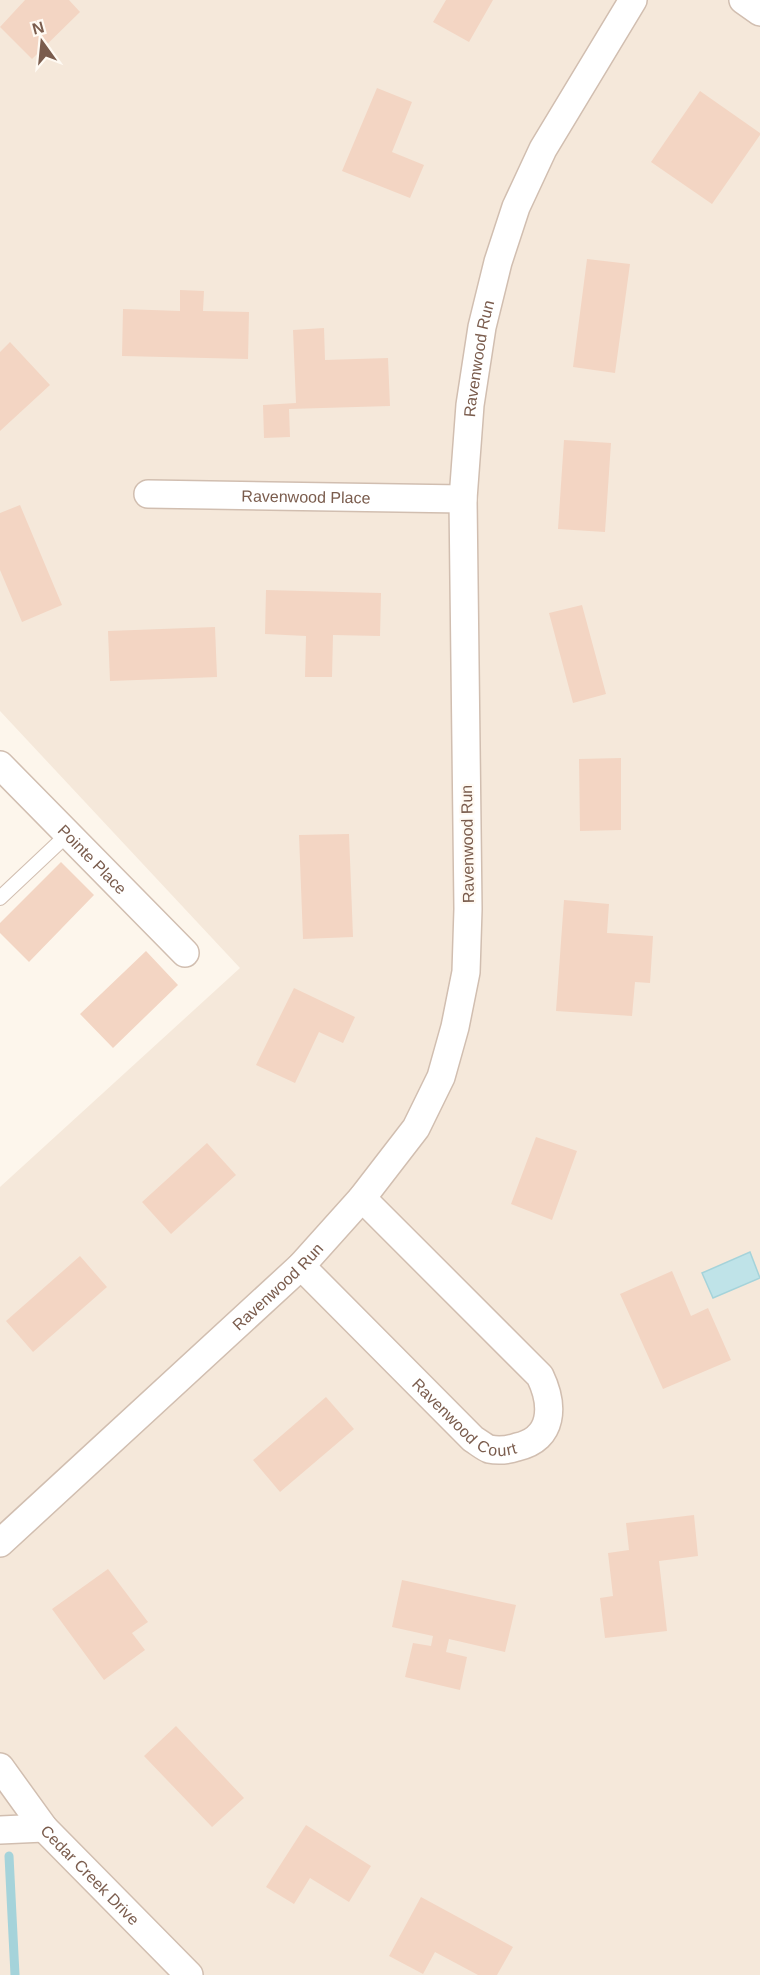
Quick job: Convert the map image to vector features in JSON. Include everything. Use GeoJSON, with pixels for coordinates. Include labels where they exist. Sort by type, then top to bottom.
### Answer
{"type":"FeatureCollection","features":[{"type":"Feature","properties":{"kind":"street","name":"Ravenwood Run"},"geometry":{"type":"LineString","coordinates":[[0,1542],[301,1266],[362,1198],[416,1128],[441,1077],[455,1027],[466,972],[468,909],[463,499],[470,405],[482,327],[498,262],[516,207],[543,149],[633,0]]}},
{"type":"Feature","properties":{"kind":"street"},"geometry":{"type":"LineString","coordinates":[[742,0],[760,12]]}},
{"type":"Feature","properties":{"kind":"street","name":"Ravenwood Place"},"geometry":{"type":"LineString","coordinates":[[148,494],[463,499]]}},
{"type":"Feature","properties":{"kind":"street","name":"Pointe Place"},"geometry":{"type":"LineString","coordinates":[[0,765],[185,953]]}},
{"type":"Feature","properties":{"kind":"street","name":"Ravenwood Court"},"geometry":{"type":"LineString","coordinates":[[301,1266],[473,1439],[488,1448],[507,1450],[523,1446],[539,1436],[547,1425],[550,1411],[548,1392],[540,1376],[362,1198]]}},
{"type":"Feature","properties":{"kind":"street","name":"Cedar Creek Drive"},"geometry":{"type":"LineString","coordinates":[[0,1767],[44,1828],[189,1975]]}},
{"type":"Feature","properties":{"kind":"street"},"geometry":{"type":"LineString","coordinates":[[0,1830],[44,1828]]}},
{"type":"Feature","properties":{"kind":"lane"},"geometry":{"type":"LineString","coordinates":[[0,898],[68,834]]}},
{"type":"Feature","properties":{"kind":"shaded area"},"geometry":{"type":"Polygon","coordinates":[[[0,0],[760,0],[760,1975],[0,1975],[0,1187],[240,968],[0,711],[0,0]]]}},
{"type":"Feature","properties":{"kind":"water"},"geometry":{"type":"Polygon","coordinates":[[[750,1252],[760,1278],[713,1298],[702,1273],[750,1252]]]}},
{"type":"Feature","properties":{"kind":"building"},"geometry":{"type":"Polygon","coordinates":[[[25,0],[69,0],[80,12],[32,59],[0,27],[25,0]]]}},
{"type":"Feature","properties":{"kind":"building"},"geometry":{"type":"Polygon","coordinates":[[[446,0],[493,0],[469,42],[433,22],[446,0]]]}},
{"type":"Feature","properties":{"kind":"building"},"geometry":{"type":"Polygon","coordinates":[[[377,88],[412,102],[392,152],[424,165],[410,198],[342,171],[377,88]]]}},
{"type":"Feature","properties":{"kind":"building"},"geometry":{"type":"Polygon","coordinates":[[[700,91],[760,133],[712,204],[651,162],[700,91]]]}},
{"type":"Feature","properties":{"kind":"building"},"geometry":{"type":"Polygon","coordinates":[[[587,259],[630,264],[615,373],[573,367],[587,259]]]}},
{"type":"Feature","properties":{"kind":"building"},"geometry":{"type":"Polygon","coordinates":[[[180,290],[204,291],[203,311],[249,312],[248,359],[122,356],[123,309],[180,311],[180,290]]]}},
{"type":"Feature","properties":{"kind":"building"},"geometry":{"type":"Polygon","coordinates":[[[324,328],[325,360],[388,358],[390,406],[289,409],[290,437],[264,438],[263,405],[296,403],[293,330],[324,328]]]}},
{"type":"Feature","properties":{"kind":"building"},"geometry":{"type":"Polygon","coordinates":[[[10,342],[50,385],[0,431],[0,352],[10,342]]]}},
{"type":"Feature","properties":{"kind":"building"},"geometry":{"type":"Polygon","coordinates":[[[564,440],[611,443],[605,532],[558,529],[564,440]]]}},
{"type":"Feature","properties":{"kind":"building"},"geometry":{"type":"Polygon","coordinates":[[[20,505],[62,605],[22,622],[0,570],[0,513],[20,505]]]}},
{"type":"Feature","properties":{"kind":"building"},"geometry":{"type":"Polygon","coordinates":[[[266,590],[381,593],[380,636],[333,635],[332,677],[305,677],[306,636],[265,634],[266,590]]]}},
{"type":"Feature","properties":{"kind":"building"},"geometry":{"type":"Polygon","coordinates":[[[582,605],[606,694],[573,703],[549,613],[582,605]]]}},
{"type":"Feature","properties":{"kind":"building"},"geometry":{"type":"Polygon","coordinates":[[[215,627],[217,677],[110,681],[108,631],[215,627]]]}},
{"type":"Feature","properties":{"kind":"building"},"geometry":{"type":"Polygon","coordinates":[[[621,758],[621,830],[580,831],[579,759],[621,758]]]}},
{"type":"Feature","properties":{"kind":"building"},"geometry":{"type":"Polygon","coordinates":[[[349,834],[353,937],[303,939],[299,835],[349,834]]]}},
{"type":"Feature","properties":{"kind":"building"},"geometry":{"type":"Polygon","coordinates":[[[61,862],[94,895],[29,962],[0,933],[0,923],[61,862]]]}},
{"type":"Feature","properties":{"kind":"building"},"geometry":{"type":"Polygon","coordinates":[[[564,900],[609,904],[607,933],[653,936],[650,983],[635,982],[632,1016],[556,1011],[564,900]]]}},
{"type":"Feature","properties":{"kind":"building"},"geometry":{"type":"Polygon","coordinates":[[[146,951],[178,985],[113,1048],[80,1014],[146,951]]]}},
{"type":"Feature","properties":{"kind":"building"},"geometry":{"type":"Polygon","coordinates":[[[294,988],[355,1017],[343,1043],[319,1032],[295,1083],[256,1065],[294,988]]]}},
{"type":"Feature","properties":{"kind":"building"},"geometry":{"type":"Polygon","coordinates":[[[536,1137],[577,1151],[552,1220],[511,1204],[536,1137]]]}},
{"type":"Feature","properties":{"kind":"building"},"geometry":{"type":"Polygon","coordinates":[[[207,1143],[236,1175],[171,1234],[142,1202],[207,1143]]]}},
{"type":"Feature","properties":{"kind":"building"},"geometry":{"type":"Polygon","coordinates":[[[80,1256],[107,1287],[33,1352],[6,1321],[80,1256]]]}},
{"type":"Feature","properties":{"kind":"building"},"geometry":{"type":"Polygon","coordinates":[[[672,1271],[691,1316],[708,1308],[731,1360],[663,1389],[620,1294],[672,1271]]]}},
{"type":"Feature","properties":{"kind":"building"},"geometry":{"type":"Polygon","coordinates":[[[326,1397],[354,1429],[280,1492],[253,1460],[326,1397]]]}},
{"type":"Feature","properties":{"kind":"building"},"geometry":{"type":"Polygon","coordinates":[[[694,1515],[698,1556],[659,1561],[667,1631],[605,1638],[600,1598],[613,1596],[608,1553],[629,1550],[626,1523],[694,1515]]]}},
{"type":"Feature","properties":{"kind":"building"},"geometry":{"type":"Polygon","coordinates":[[[108,1569],[148,1622],[132,1633],[145,1650],[104,1680],[52,1609],[108,1569]]]}},
{"type":"Feature","properties":{"kind":"building"},"geometry":{"type":"Polygon","coordinates":[[[402,1580],[516,1605],[505,1652],[449,1639],[446,1652],[467,1657],[460,1690],[405,1677],[413,1643],[431,1646],[433,1636],[392,1627],[402,1580]]]}},
{"type":"Feature","properties":{"kind":"building"},"geometry":{"type":"Polygon","coordinates":[[[176,1726],[244,1798],[212,1827],[144,1756],[176,1726]]]}},
{"type":"Feature","properties":{"kind":"building"},"geometry":{"type":"Polygon","coordinates":[[[306,1825],[371,1866],[349,1902],[310,1878],[294,1904],[266,1887],[306,1825]]]}},
{"type":"Feature","properties":{"kind":"building"},"geometry":{"type":"Polygon","coordinates":[[[421,1897],[513,1947],[497,1975],[478,1975],[435,1952],[423,1974],[389,1956],[421,1897]]]}},
{"type":"Feature","properties":{"kind":"waterway"},"geometry":{"type":"LineString","coordinates":[[9,1856],[15,1975]]}}]}
